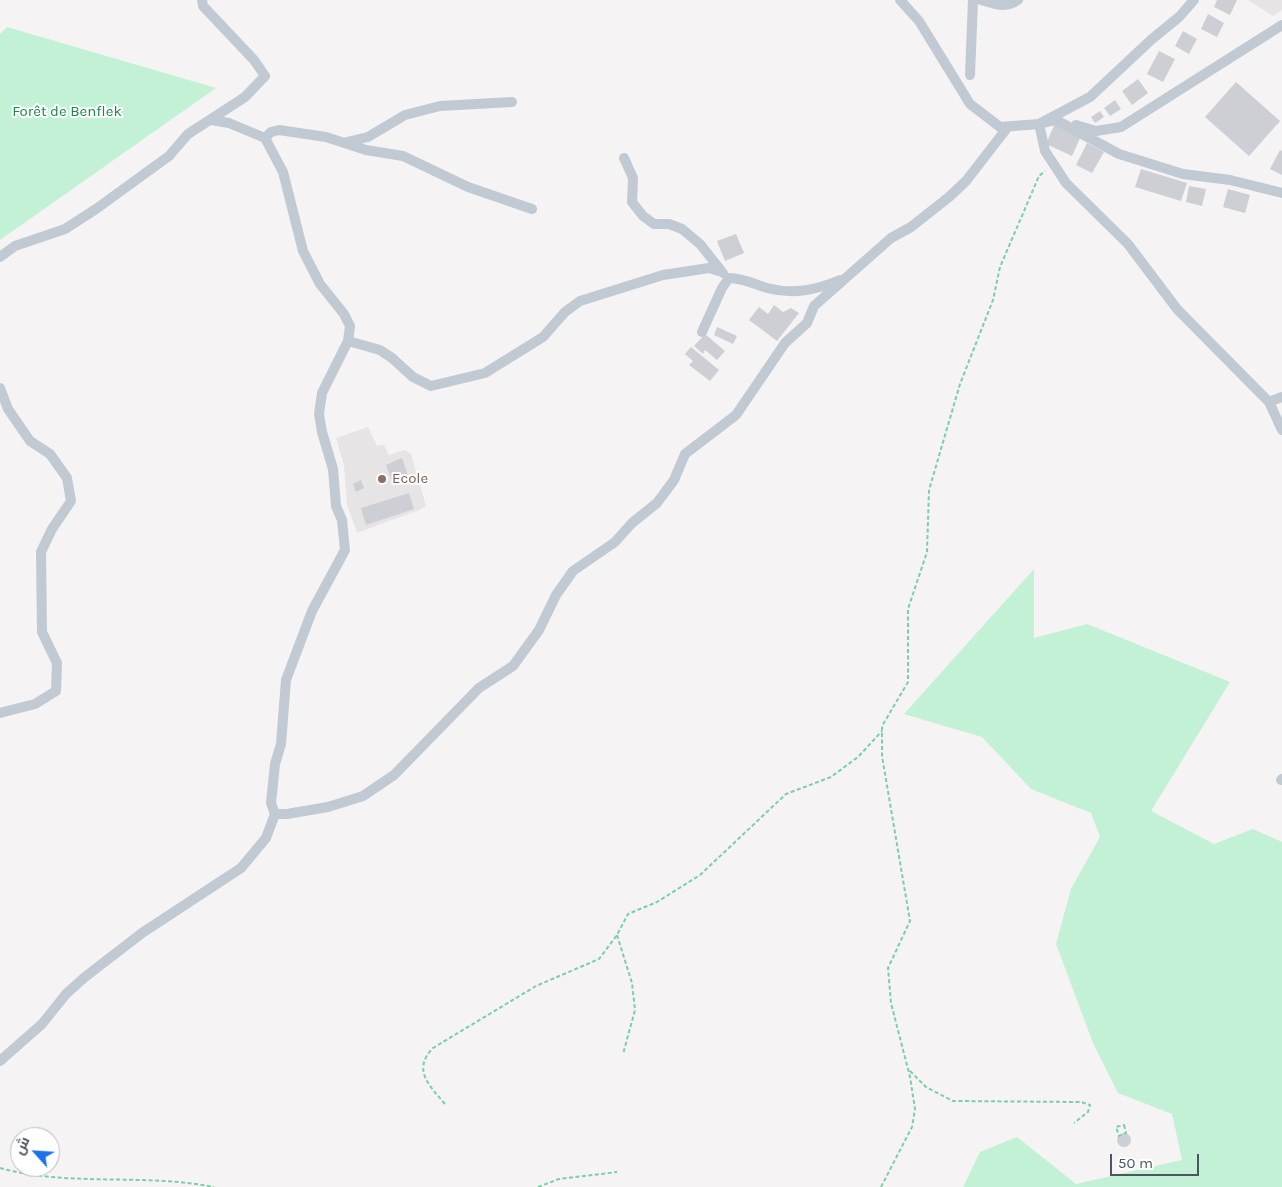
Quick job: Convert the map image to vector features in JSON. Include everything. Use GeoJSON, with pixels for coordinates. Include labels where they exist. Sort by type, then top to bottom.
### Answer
{"type":"FeatureCollection","features":[{"type":"Feature","properties":{"kind":"street"},"geometry":{"type":"LineString","coordinates":[[0,257],[15,246],[66,229],[96,209],[169,156],[188,134],[246,97],[265,76],[254,60],[203,6],[202,0]]}},
{"type":"Feature","properties":{"kind":"street"},"geometry":{"type":"LineString","coordinates":[[900,0],[918,21],[970,104],[1000,127],[1007,128],[1056,120],[1096,131],[1121,127],[1282,25]]}},
{"type":"Feature","properties":{"kind":"street"},"geometry":{"type":"LineString","coordinates":[[970,75],[973,0]]}},
{"type":"Feature","properties":{"kind":"street"},"geometry":{"type":"LineString","coordinates":[[981,0],[1000,6],[1010,5],[1018,0]]}},
{"type":"Feature","properties":{"kind":"street"},"geometry":{"type":"LineString","coordinates":[[1039,124],[1090,97],[1152,39],[1180,17],[1194,0]]}},
{"type":"Feature","properties":{"kind":"street"},"geometry":{"type":"LineString","coordinates":[[347,142],[368,136],[405,114],[440,106],[512,102]]}},
{"type":"Feature","properties":{"kind":"street"},"geometry":{"type":"LineString","coordinates":[[0,1061],[42,1024],[66,994],[85,977],[142,933],[241,868],[266,838],[275,814],[272,803],[275,764],[280,744],[286,680],[312,610],[345,550],[342,520],[336,506],[333,469],[322,432],[319,414],[322,393],[348,341],[350,326],[344,314],[320,284],[302,251],[283,172],[265,138],[229,123],[211,120]]}},
{"type":"Feature","properties":{"kind":"street"},"geometry":{"type":"LineString","coordinates":[[1056,120],[1119,154],[1183,174],[1230,180],[1282,193]]}},
{"type":"Feature","properties":{"kind":"street"},"geometry":{"type":"LineString","coordinates":[[1039,124],[1045,151],[1066,183],[1128,244],[1177,309],[1269,402],[1282,430]]}},
{"type":"Feature","properties":{"kind":"street"},"geometry":{"type":"LineString","coordinates":[[275,814],[287,814],[328,807],[364,796],[394,774],[479,688],[513,666],[539,630],[556,595],[572,571],[614,542],[632,523],[657,503],[674,480],[685,454],[697,442],[736,415],[785,342],[807,323],[814,306],[891,238],[911,227],[949,197],[966,181],[1007,128]]}},
{"type":"Feature","properties":{"kind":"street"},"geometry":{"type":"LineString","coordinates":[[265,138],[271,132],[279,130],[347,142],[366,150],[404,156],[468,187],[532,209]]}},
{"type":"Feature","properties":{"kind":"street"},"geometry":{"type":"LineString","coordinates":[[624,158],[633,178],[632,202],[643,216],[654,224],[669,224],[682,229],[700,244],[726,275]]}},
{"type":"Feature","properties":{"kind":"street"},"geometry":{"type":"LineString","coordinates":[[348,341],[380,350],[413,377],[431,386],[485,373],[543,337],[566,312],[580,301],[663,275],[709,268],[776,290],[795,292],[821,288],[845,277]]}},
{"type":"Feature","properties":{"kind":"street"},"geometry":{"type":"LineString","coordinates":[[702,332],[726,275]]}},
{"type":"Feature","properties":{"kind":"street"},"geometry":{"type":"LineString","coordinates":[[0,388],[8,409],[30,441],[50,454],[68,478],[71,501],[52,529],[41,552],[42,632],[57,663],[56,692],[35,704],[0,713]]}},
{"type":"Feature","properties":{"kind":"street"},"geometry":{"type":"LineString","coordinates":[[1269,402],[1282,397]]}},
{"type":"Feature","properties":{"kind":"path"},"geometry":{"type":"LineString","coordinates":[[881,1187],[912,1127],[915,1109],[908,1070],[891,1003],[888,968],[910,920],[910,908],[884,764],[882,726],[908,682],[908,609],[927,552],[930,490],[960,384],[993,300],[1000,267],[1039,176],[1054,163]]}},
{"type":"Feature","properties":{"kind":"path"},"geometry":{"type":"LineString","coordinates":[[445,1104],[433,1091],[423,1073],[424,1058],[433,1048],[536,986],[599,959],[617,935],[628,914],[657,902],[700,875],[786,794],[831,777],[858,758],[882,731]]}},
{"type":"Feature","properties":{"kind":"path"},"geometry":{"type":"LineString","coordinates":[[617,935],[632,983],[635,1010],[623,1054]]}},
{"type":"Feature","properties":{"kind":"path"},"geometry":{"type":"LineString","coordinates":[[908,1070],[926,1087],[953,1101],[1081,1102],[1090,1105],[1088,1112],[1074,1123]]}},
{"type":"Feature","properties":{"kind":"path"},"geometry":{"type":"LineString","coordinates":[[1124,1125],[1126,1133],[1119,1136],[1116,1127],[1124,1125]]}},
{"type":"Feature","properties":{"kind":"path"},"geometry":{"type":"LineString","coordinates":[[0,1168],[21,1177],[68,1183]]}},
{"type":"Feature","properties":{"kind":"path"},"geometry":{"type":"LineString","coordinates":[[538,1187],[559,1179],[617,1172]]}},
{"type":"Feature","properties":{"kind":"path"},"geometry":{"type":"LineString","coordinates":[[106,1184],[164,1182],[214,1187]]}},
{"type":"Feature","properties":{"kind":"shaded area"},"geometry":{"type":"Polygon","coordinates":[[[1248,0],[1282,0],[1282,10],[1273,16],[1248,0]]]}},
{"type":"Feature","properties":{"kind":"shaded area","name":"Ecole"},"geometry":{"type":"Polygon","coordinates":[[[368,427],[377,446],[384,445],[389,455],[404,450],[411,454],[426,506],[357,533],[347,504],[344,465],[336,438],[368,427]]]}},
{"type":"Feature","properties":{"kind":"green space","name":"Forêt de Benflek"},"geometry":{"type":"Polygon","coordinates":[[[7,27],[216,88],[0,240],[0,34],[7,27]]]}},
{"type":"Feature","properties":{"kind":"green space"},"geometry":{"type":"Polygon","coordinates":[[[1034,569],[1034,638],[1087,624],[1230,682],[1151,811],[1214,844],[1253,829],[1282,842],[1282,1187],[963,1187],[980,1152],[1017,1137],[1076,1184],[1182,1160],[1172,1114],[1118,1093],[1093,1043],[1056,944],[1071,889],[1100,837],[1091,813],[1031,789],[982,737],[904,714],[1034,569]]]}},
{"type":"Feature","properties":{"kind":"building"},"geometry":{"type":"Polygon","coordinates":[[[1217,0],[1237,0],[1230,15],[1214,7],[1217,0]]]}},
{"type":"Feature","properties":{"kind":"building"},"geometry":{"type":"Polygon","coordinates":[[[1208,14],[1224,23],[1217,37],[1201,29],[1208,14]]]}},
{"type":"Feature","properties":{"kind":"building"},"geometry":{"type":"Polygon","coordinates":[[[1183,31],[1197,39],[1189,54],[1175,46],[1183,31]]]}},
{"type":"Feature","properties":{"kind":"building"},"geometry":{"type":"Polygon","coordinates":[[[1159,51],[1175,59],[1163,82],[1147,74],[1159,51]]]}},
{"type":"Feature","properties":{"kind":"building"},"geometry":{"type":"Polygon","coordinates":[[[1138,79],[1148,93],[1132,105],[1122,91],[1138,79]]]}},
{"type":"Feature","properties":{"kind":"building"},"geometry":{"type":"Polygon","coordinates":[[[1236,82],[1280,121],[1249,156],[1205,117],[1236,82]]]}},
{"type":"Feature","properties":{"kind":"building"},"geometry":{"type":"Polygon","coordinates":[[[1115,100],[1121,109],[1110,116],[1104,108],[1115,100]]]}},
{"type":"Feature","properties":{"kind":"building"},"geometry":{"type":"Polygon","coordinates":[[[1100,111],[1104,117],[1095,123],[1091,117],[1100,111]]]}},
{"type":"Feature","properties":{"kind":"building"},"geometry":{"type":"Polygon","coordinates":[[[1055,123],[1081,136],[1072,156],[1046,144],[1055,123]]]}},
{"type":"Feature","properties":{"kind":"building"},"geometry":{"type":"Polygon","coordinates":[[[1087,143],[1104,152],[1092,173],[1076,165],[1087,143]]]}},
{"type":"Feature","properties":{"kind":"building"},"geometry":{"type":"Polygon","coordinates":[[[1280,150],[1282,151],[1282,175],[1270,169],[1280,150]]]}},
{"type":"Feature","properties":{"kind":"building"},"geometry":{"type":"Polygon","coordinates":[[[1141,169],[1187,183],[1181,201],[1135,187],[1141,169]]]}},
{"type":"Feature","properties":{"kind":"building"},"geometry":{"type":"Polygon","coordinates":[[[1189,186],[1206,189],[1202,206],[1186,202],[1189,186]]]}},
{"type":"Feature","properties":{"kind":"building"},"geometry":{"type":"Polygon","coordinates":[[[1228,189],[1250,195],[1245,213],[1223,207],[1228,189]]]}},
{"type":"Feature","properties":{"kind":"building"},"geometry":{"type":"Polygon","coordinates":[[[736,234],[744,253],[725,261],[717,241],[736,234]]]}},
{"type":"Feature","properties":{"kind":"building"},"geometry":{"type":"Polygon","coordinates":[[[774,305],[783,312],[791,308],[799,313],[777,341],[749,320],[759,307],[768,314],[774,305]]]}},
{"type":"Feature","properties":{"kind":"building"},"geometry":{"type":"Polygon","coordinates":[[[717,327],[737,336],[733,344],[714,335],[717,327]]]}},
{"type":"Feature","properties":{"kind":"building"},"geometry":{"type":"Polygon","coordinates":[[[705,334],[725,351],[717,360],[705,350],[703,354],[694,346],[705,334]]]}},
{"type":"Feature","properties":{"kind":"building"},"geometry":{"type":"Polygon","coordinates":[[[691,347],[719,370],[710,381],[689,365],[693,361],[685,354],[691,347]]]}},
{"type":"Feature","properties":{"kind":"building"},"geometry":{"type":"Polygon","coordinates":[[[402,458],[408,476],[392,482],[386,465],[402,458]]]}},
{"type":"Feature","properties":{"kind":"building"},"geometry":{"type":"Polygon","coordinates":[[[361,480],[364,488],[356,492],[353,484],[361,480]]]}},
{"type":"Feature","properties":{"kind":"building"},"geometry":{"type":"Polygon","coordinates":[[[409,493],[414,509],[366,525],[361,508],[409,493]]]}},
{"type":"Feature","properties":{"kind":"building"},"geometry":{"type":"Polygon","coordinates":[[[1124,1133],[1129,1135],[1131,1140],[1129,1145],[1124,1147],[1119,1145],[1117,1140],[1119,1135],[1124,1133]]]}},
{"type":"Feature","properties":{"kind":"place","name":"Ecole"},"geometry":{"type":"Point","coordinates":[382,479]}}]}
